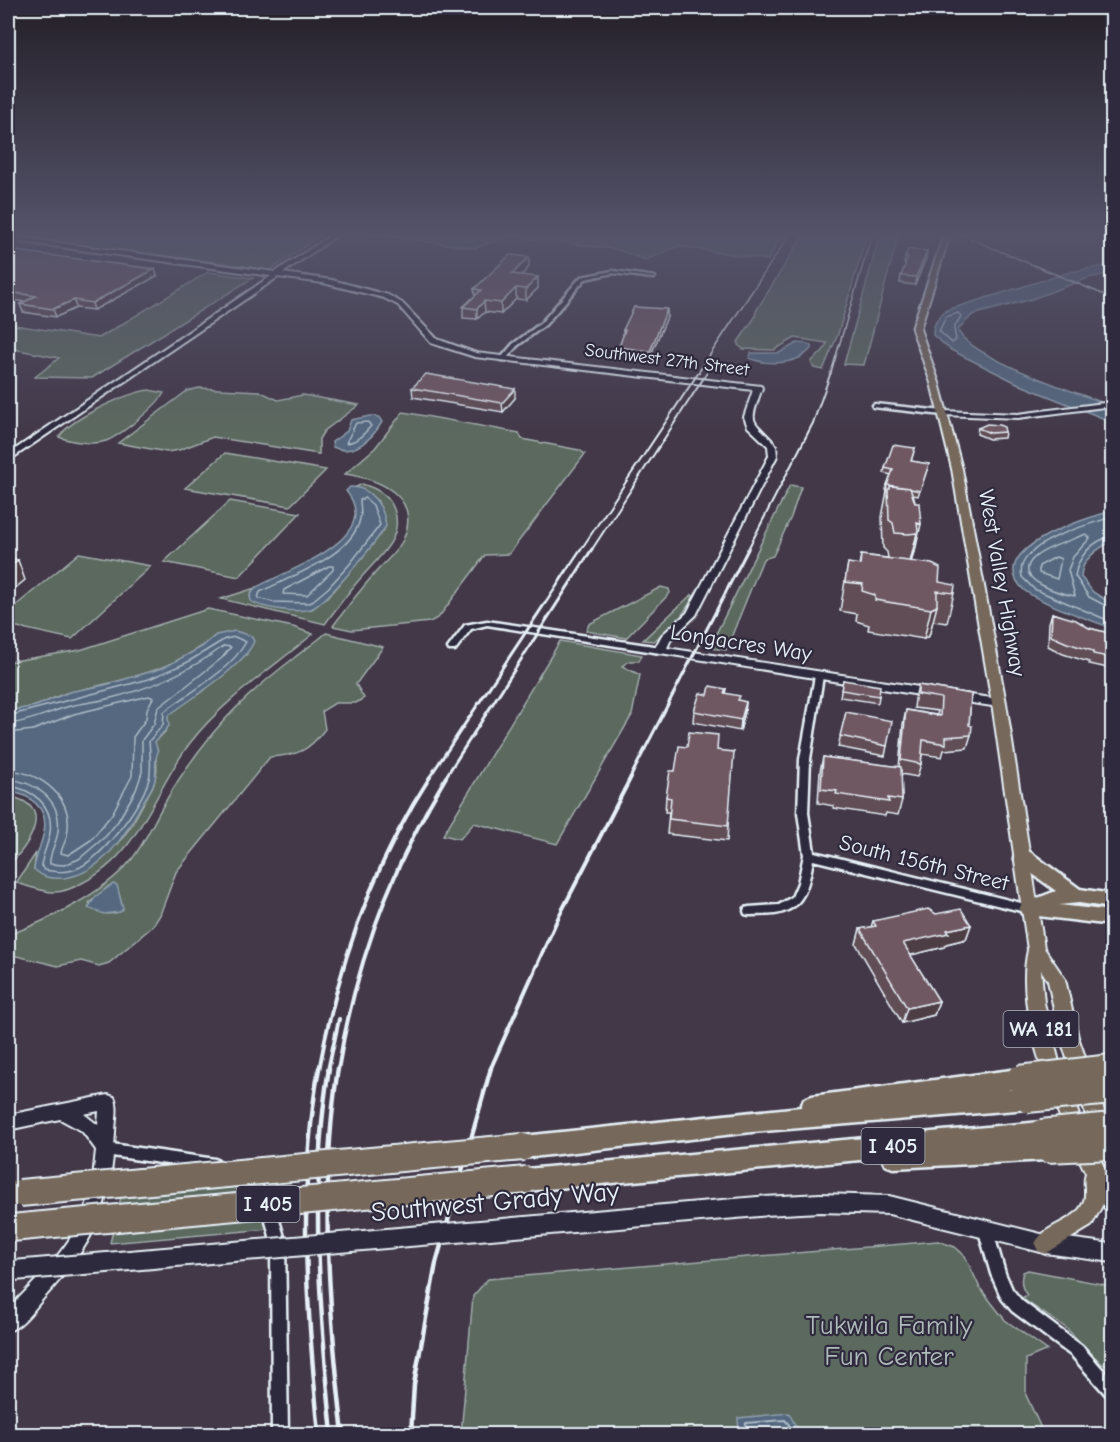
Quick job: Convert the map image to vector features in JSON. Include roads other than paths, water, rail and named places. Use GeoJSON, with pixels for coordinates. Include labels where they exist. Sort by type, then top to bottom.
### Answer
{"type":"FeatureCollection","features":[{"type":"Feature","properties":{"kind":"highway"},"geometry":{"type":"LineString","coordinates":[[1023,857],[1074,894]]}},
{"type":"Feature","properties":{"kind":"highway"},"geometry":{"type":"LineString","coordinates":[[1029,909],[1049,899],[1074,894],[1113,901]]}},
{"type":"Feature","properties":{"kind":"highway"},"geometry":{"type":"LineString","coordinates":[[1029,909],[1113,918]]}},
{"type":"Feature","properties":{"kind":"highway"},"geometry":{"type":"LineString","coordinates":[[1023,1089],[1113,1068]]}},
{"type":"Feature","properties":{"kind":"highway","name":"I 405"},"geometry":{"type":"LineString","coordinates":[[14,1194],[523,1147],[1023,1089],[1113,1091]]}},
{"type":"Feature","properties":{"kind":"highway"},"geometry":{"type":"LineString","coordinates":[[1044,1141],[1113,1126]]}},
{"type":"Feature","properties":{"kind":"highway"},"geometry":{"type":"LineString","coordinates":[[1044,1141],[1113,1146]]}},
{"type":"Feature","properties":{"kind":"highway","name":"I 405"},"geometry":{"type":"LineString","coordinates":[[9,1228],[745,1159],[887,1157],[1044,1141]]}},
{"type":"Feature","properties":{"kind":"main road","name":"West Valley Highway"},"geometry":{"type":"LineString","coordinates":[[925,301],[916,329],[933,375],[957,469],[999,703],[1036,950],[1032,976],[1043,1038],[1069,1112],[1093,1166]]}},
{"type":"Feature","properties":{"kind":"main road","name":"West Valley Highway"},"geometry":{"type":"LineString","coordinates":[[1036,950],[1056,979],[1069,1037],[1092,1110],[1113,1155]]}},
{"type":"Feature","properties":{"kind":"main road"},"geometry":{"type":"LineString","coordinates":[[1093,1166],[1113,1201]]}},
{"type":"Feature","properties":{"kind":"main road"},"geometry":{"type":"LineString","coordinates":[[1045,1244],[1084,1219],[1093,1206],[1097,1195],[1093,1166]]}},
{"type":"Feature","properties":{"kind":"street"},"geometry":{"type":"LineString","coordinates":[[8,458],[236,301]]}},
{"type":"Feature","properties":{"kind":"street","name":"Southwest 27th Street"},"geometry":{"type":"LineString","coordinates":[[395,301],[429,338],[475,355],[758,388],[747,417],[751,425],[770,441],[774,449],[773,456],[691,615],[666,637],[660,650]]}},
{"type":"Feature","properties":{"kind":"street"},"geometry":{"type":"LineString","coordinates":[[503,359],[515,345],[543,324],[563,301]]}},
{"type":"Feature","properties":{"kind":"street"},"geometry":{"type":"LineString","coordinates":[[875,406],[943,413],[1018,416],[1113,404]]}},
{"type":"Feature","properties":{"kind":"street","name":"Longacres Way"},"geometry":{"type":"LineString","coordinates":[[452,648],[468,627],[476,624],[503,624],[999,703]]}},
{"type":"Feature","properties":{"kind":"street"},"geometry":{"type":"LineString","coordinates":[[749,911],[781,909],[796,899],[803,883],[809,855],[804,813],[805,759],[819,676]]}},
{"type":"Feature","properties":{"kind":"street","name":"South 156th Street"},"geometry":{"type":"LineString","coordinates":[[809,855],[1029,909]]}},
{"type":"Feature","properties":{"kind":"street"},"geometry":{"type":"LineString","coordinates":[[8,1122],[108,1102],[105,1149],[97,1204],[89,1222],[53,1275],[8,1322]]}},
{"type":"Feature","properties":{"kind":"street"},"geometry":{"type":"LineString","coordinates":[[61,1111],[80,1119],[93,1128],[105,1149]]}},
{"type":"Feature","properties":{"kind":"street"},"geometry":{"type":"LineString","coordinates":[[105,1149],[216,1166],[236,1173],[261,1194],[270,1212],[278,1240],[280,1434]]}},
{"type":"Feature","properties":{"kind":"street","name":"Southwest Grady Way"},"geometry":{"type":"LineString","coordinates":[[8,1271],[820,1203],[889,1205],[1045,1244],[1113,1253]]}},
{"type":"Feature","properties":{"kind":"street"},"geometry":{"type":"LineString","coordinates":[[985,1228],[998,1274],[1007,1294],[1017,1306],[1077,1351],[1113,1391]]}},
{"type":"Feature","properties":{"kind":"water"},"geometry":{"type":"Polygon","coordinates":[[[975,301],[1023,301],[972,315],[958,330],[966,341],[1003,363],[1112,406],[1112,422],[1023,386],[951,350],[933,335],[937,321],[947,310],[975,301]]]}},
{"type":"Feature","properties":{"kind":"water"},"geometry":{"type":"Polygon","coordinates":[[[797,343],[808,344],[812,347],[800,357],[783,362],[765,362],[749,358],[751,353],[779,353],[797,343]]]}},
{"type":"Feature","properties":{"kind":"water"},"geometry":{"type":"Polygon","coordinates":[[[370,416],[379,417],[382,422],[367,440],[348,450],[333,447],[332,442],[347,431],[351,420],[370,416]]]}},
{"type":"Feature","properties":{"kind":"water"},"geometry":{"type":"Polygon","coordinates":[[[350,487],[364,490],[375,499],[386,526],[351,571],[328,596],[311,609],[280,610],[251,601],[250,596],[255,588],[307,562],[342,538],[353,524],[355,508],[346,491],[350,487]]]}},
{"type":"Feature","properties":{"kind":"water"},"geometry":{"type":"Polygon","coordinates":[[[1112,511],[1112,541],[1087,560],[1081,577],[1093,592],[1112,604],[1112,628],[1053,605],[1024,590],[1014,575],[1016,561],[1026,549],[1062,528],[1112,511]]]}},
{"type":"Feature","properties":{"kind":"water"},"geometry":{"type":"Polygon","coordinates":[[[235,631],[251,636],[254,641],[249,651],[229,671],[168,716],[169,726],[155,742],[158,752],[154,783],[128,828],[111,851],[90,869],[78,875],[55,878],[37,872],[34,869],[45,823],[36,803],[23,795],[8,792],[8,711],[36,706],[69,692],[105,685],[163,668],[202,647],[216,635],[235,631]]]}},
{"type":"Feature","properties":{"kind":"water"},"geometry":{"type":"Polygon","coordinates":[[[113,884],[117,885],[123,909],[120,912],[104,914],[88,908],[96,896],[113,884]]]}},
{"type":"Feature","properties":{"kind":"water"},"geometry":{"type":"Polygon","coordinates":[[[789,1413],[796,1427],[795,1434],[739,1434],[738,1418],[789,1413]]]}},
{"type":"Feature","properties":{"kind":"railway"},"geometry":{"type":"LineString","coordinates":[[698,373],[745,301]]}},
{"type":"Feature","properties":{"kind":"railway"},"geometry":{"type":"LineString","coordinates":[[831,373],[852,301]]}},
{"type":"Feature","properties":{"kind":"railway"},"geometry":{"type":"LineString","coordinates":[[580,551],[699,372]]}},
{"type":"Feature","properties":{"kind":"railway"},"geometry":{"type":"LineString","coordinates":[[747,551],[813,423],[831,372]]}},
{"type":"Feature","properties":{"kind":"railway"},"geometry":{"type":"LineString","coordinates":[[591,551],[707,373]]}},
{"type":"Feature","properties":{"kind":"railway"},"geometry":{"type":"LineString","coordinates":[[429,778],[581,549]]}},
{"type":"Feature","properties":{"kind":"railway"},"geometry":{"type":"LineString","coordinates":[[445,778],[592,549]]}},
{"type":"Feature","properties":{"kind":"railway"},"geometry":{"type":"LineString","coordinates":[[630,778],[748,549]]}},
{"type":"Feature","properties":{"kind":"railway"},"geometry":{"type":"LineString","coordinates":[[319,1070],[336,992],[374,881],[409,811],[430,777]]}},
{"type":"Feature","properties":{"kind":"railway"},"geometry":{"type":"LineString","coordinates":[[338,1070],[354,993],[378,918],[408,846],[446,777]]}},
{"type":"Feature","properties":{"kind":"railway"},"geometry":{"type":"LineString","coordinates":[[490,1070],[557,920],[631,777]]}},
{"type":"Feature","properties":{"kind":"railway"},"geometry":{"type":"LineString","coordinates":[[328,1070],[339,1019]]}},
{"type":"Feature","properties":{"kind":"railway"},"geometry":{"type":"LineString","coordinates":[[319,1068],[308,1159],[306,1251],[319,1434]]}},
{"type":"Feature","properties":{"kind":"railway"},"geometry":{"type":"LineString","coordinates":[[329,1068],[319,1159],[318,1251],[332,1434]]}},
{"type":"Feature","properties":{"kind":"railway"},"geometry":{"type":"LineString","coordinates":[[338,1068],[329,1160],[328,1251],[343,1434]]}},
{"type":"Feature","properties":{"kind":"railway"},"geometry":{"type":"LineString","coordinates":[[411,1434],[414,1384],[436,1263],[491,1068]]}},
{"type":"Feature","properties":{"kind":"park label","name":"Tukwila Family Fun Center"},"geometry":{"type":"Point","coordinates":[889,1340]}}]}
